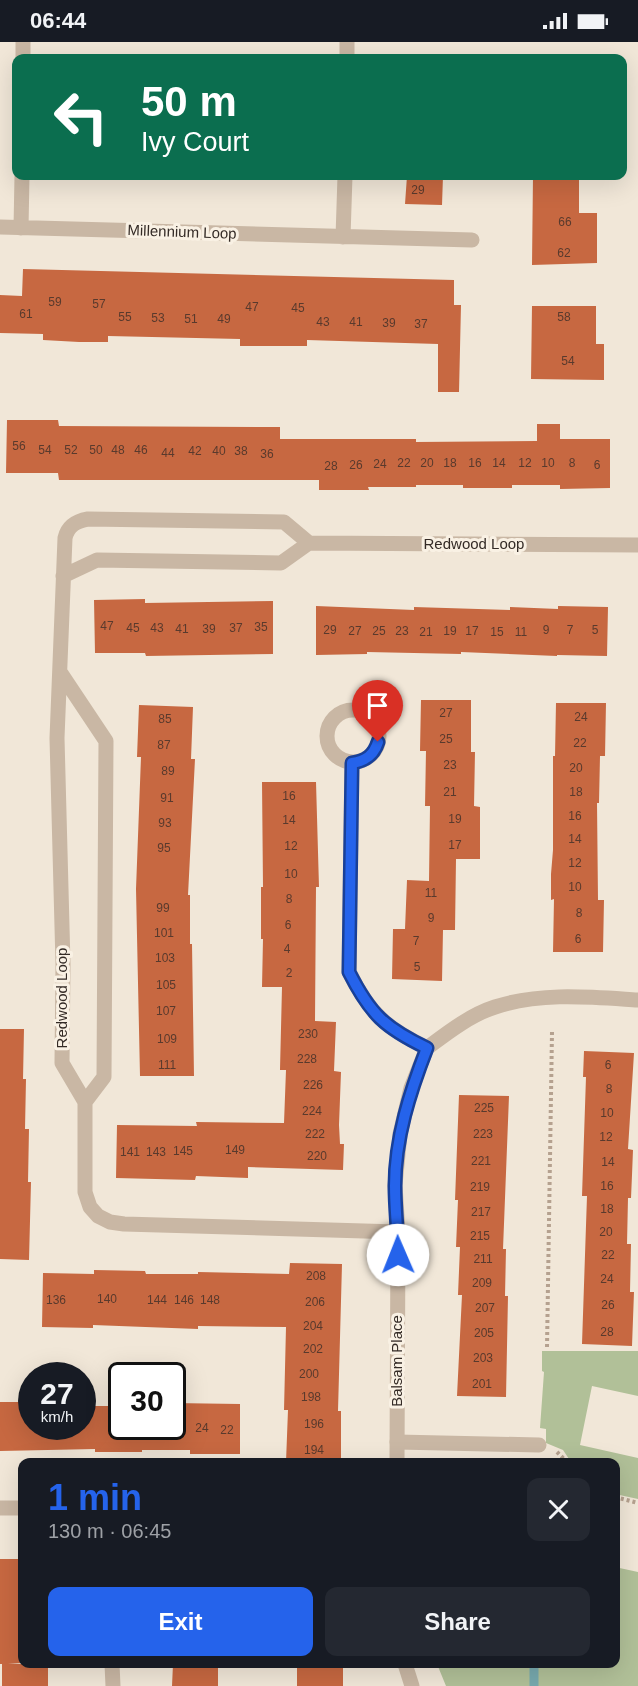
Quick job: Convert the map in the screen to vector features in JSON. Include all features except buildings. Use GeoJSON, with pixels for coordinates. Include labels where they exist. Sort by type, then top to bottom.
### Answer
{"type":"FeatureCollection","features":[{"type":"Feature","properties":{"kind":"street"},"geometry":{"type":"LineString","coordinates":[[21,228],[22,180]]}},
{"type":"Feature","properties":{"kind":"street"},"geometry":{"type":"LineString","coordinates":[[343,237],[345,180]]}},
{"type":"Feature","properties":{"kind":"street","name":"Millennium Loop"},"geometry":{"type":"LineString","coordinates":[[0,227],[472,240]]}},
{"type":"Feature","properties":{"kind":"street","name":"Redwood Loop"},"geometry":{"type":"LineString","coordinates":[[86,1102],[62,1063],[63,964],[57,738],[63,576],[67,532],[77,521],[88,519],[284,522],[309,543],[638,545]]}},
{"type":"Feature","properties":{"kind":"street"},"geometry":{"type":"LineString","coordinates":[[63,576],[97,560],[281,563],[309,543]]}},
{"type":"Feature","properties":{"kind":"street"},"geometry":{"type":"LineString","coordinates":[[60,672],[106,741],[104,1077],[86,1102],[85,1192],[90,1207],[98,1216],[110,1222],[398,1232]]}},
{"type":"Feature","properties":{"kind":"street"},"geometry":{"type":"LineString","coordinates":[[352,763],[349,972],[361,996],[381,1021],[401,1036],[427,1048],[451,1030],[492,1007],[529,998],[638,1000]]}},
{"type":"Feature","properties":{"kind":"street","name":"Balsam Place"},"geometry":{"type":"LineString","coordinates":[[397,1458],[398,1232],[395,1185],[400,1134],[411,1088],[427,1048]]}},
{"type":"Feature","properties":{"kind":"street"},"geometry":{"type":"LineString","coordinates":[[397,1442],[539,1445]]}},
{"type":"Feature","properties":{"kind":"street"},"geometry":{"type":"LineString","coordinates":[[0,1508],[18,1508]]}},
{"type":"Feature","properties":{"kind":"street"},"geometry":{"type":"LineString","coordinates":[[112,1668],[113,1686]]}},
{"type":"Feature","properties":{"kind":"street"},"geometry":{"type":"LineString","coordinates":[[406,1668],[412,1686]]}},
{"type":"Feature","properties":{"kind":"path"},"geometry":{"type":"LineString","coordinates":[[547,1347],[552,1032]]}},
{"type":"Feature","properties":{"kind":"path"},"geometry":{"type":"LineString","coordinates":[[620,1498],[638,1503]]}},
{"type":"Feature","properties":{"kind":"green space"},"geometry":{"type":"Polygon","coordinates":[[[542,1351],[638,1351],[638,1396],[592,1386],[580,1445],[638,1458],[638,1499],[620,1495],[620,1458],[568,1458],[563,1450],[546,1443],[546,1429],[540,1428],[544,1372],[542,1371],[542,1351]]]}},
{"type":"Feature","properties":{"kind":"green space"},"geometry":{"type":"Polygon","coordinates":[[[620,1568],[638,1572],[638,1686],[446,1686],[439,1668],[620,1668],[620,1568]]]}},
{"type":"Feature","properties":{"kind":"waterway"},"geometry":{"type":"LineString","coordinates":[[534,1668],[534,1686]]}},
{"type":"Feature","properties":{"kind":"route"},"geometry":{"type":"LineString","coordinates":[[378,742],[375,751],[369,757],[361,762],[352,763],[349,972],[361,996],[381,1021],[401,1036],[427,1048],[411,1088],[400,1134],[395,1185],[398,1255]]}}]}
